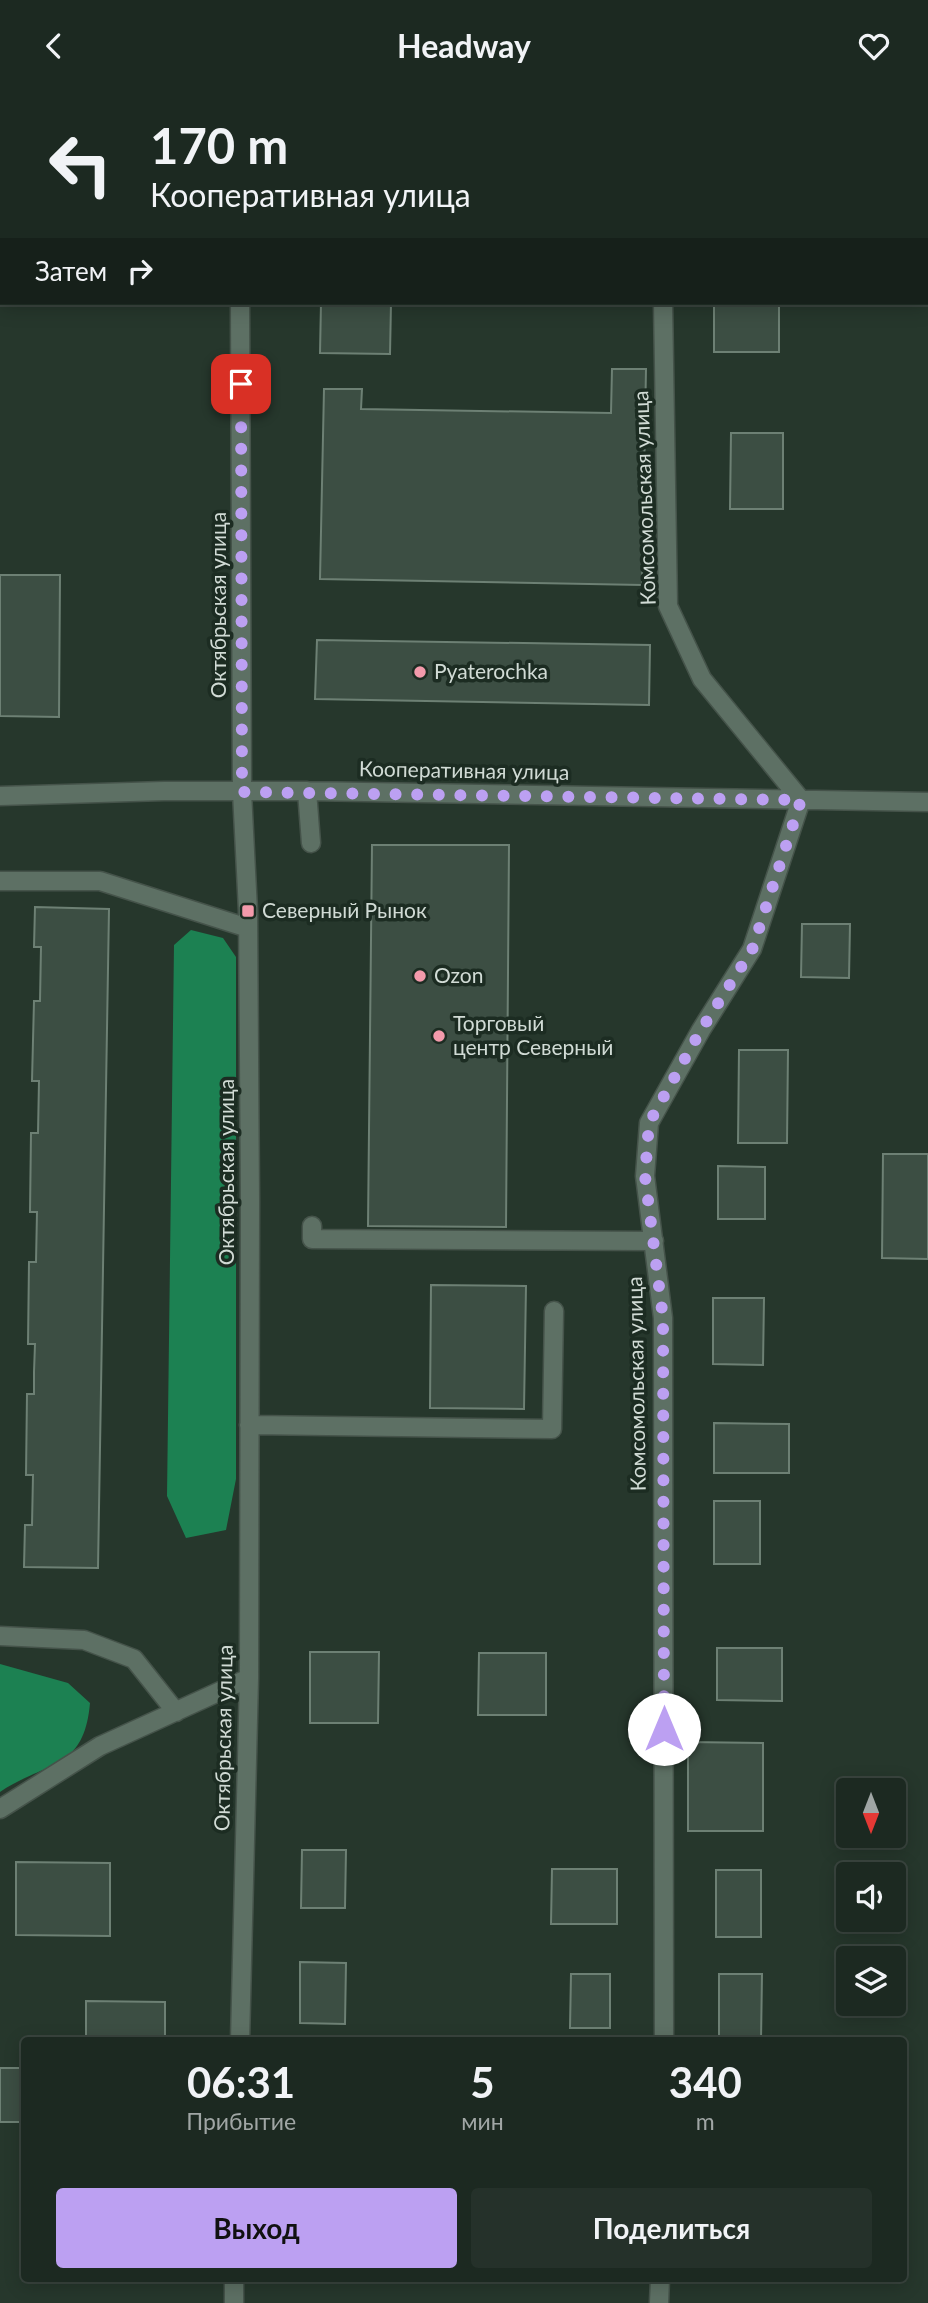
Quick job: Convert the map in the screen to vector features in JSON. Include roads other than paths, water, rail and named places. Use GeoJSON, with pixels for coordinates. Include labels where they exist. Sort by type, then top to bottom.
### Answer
{"type":"FeatureCollection","features":[{"type":"Feature","properties":{"kind":"street","name":"Октябрьская улица"},"geometry":{"type":"LineString","coordinates":[[240,305],[242,792],[248,927],[249,1425],[249,1678],[240,2037]]}},
{"type":"Feature","properties":{"kind":"street","name":"Комсомольская улица"},"geometry":{"type":"LineString","coordinates":[[663,305],[668,606],[702,678],[801,800],[752,950],[701,1030],[649,1123],[645,1176],[663,1318],[664,2037]]}},
{"type":"Feature","properties":{"kind":"street","name":"Кооперативная улица"},"geometry":{"type":"LineString","coordinates":[[0,796],[164,791],[307,791],[928,802]]}},
{"type":"Feature","properties":{"kind":"street"},"geometry":{"type":"LineString","coordinates":[[307,791],[311,843]]}},
{"type":"Feature","properties":{"kind":"street"},"geometry":{"type":"LineString","coordinates":[[0,881],[100,881],[248,927]]}},
{"type":"Feature","properties":{"kind":"street"},"geometry":{"type":"LineString","coordinates":[[312,1226],[312,1239],[654,1241]]}},
{"type":"Feature","properties":{"kind":"street"},"geometry":{"type":"LineString","coordinates":[[249,1425],[552,1429],[554,1311]]}},
{"type":"Feature","properties":{"kind":"street"},"geometry":{"type":"LineString","coordinates":[[0,1636],[84,1640],[134,1660],[176,1711]]}},
{"type":"Feature","properties":{"kind":"street"},"geometry":{"type":"LineString","coordinates":[[0,1809],[100,1746],[249,1678]]}},
{"type":"Feature","properties":{"kind":"street"},"geometry":{"type":"LineString","coordinates":[[234,2282],[234,2303]]}},
{"type":"Feature","properties":{"kind":"street"},"geometry":{"type":"LineString","coordinates":[[659,2303],[660,2282]]}},
{"type":"Feature","properties":{"kind":"place","name":"Pyaterochka"},"geometry":{"type":"Point","coordinates":[420,672]}},
{"type":"Feature","properties":{"kind":"place","name":"Северный Рынок"},"geometry":{"type":"Point","coordinates":[248,911]}},
{"type":"Feature","properties":{"kind":"place","name":"Ozon"},"geometry":{"type":"Point","coordinates":[420,976]}},
{"type":"Feature","properties":{"kind":"place","name":"Торговый центр Северный"},"geometry":{"type":"Point","coordinates":[439,1036]}}]}
